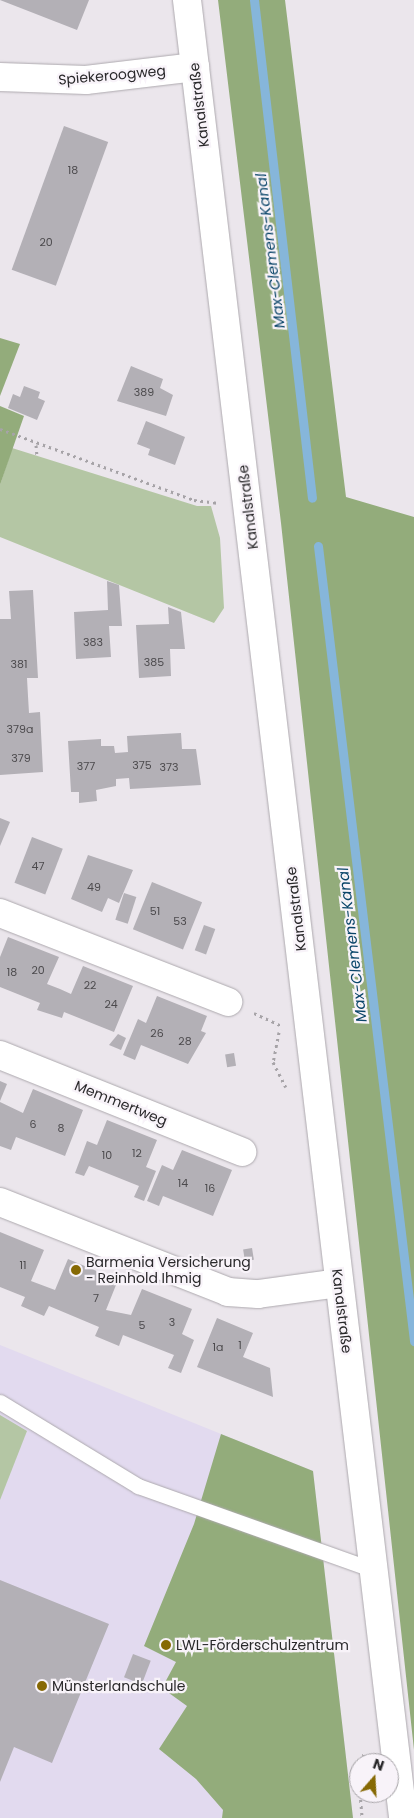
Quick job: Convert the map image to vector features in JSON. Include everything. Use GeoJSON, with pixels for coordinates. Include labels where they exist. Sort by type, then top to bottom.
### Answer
{"type":"FeatureCollection","features":[{"type":"Feature","properties":{"kind":"main road","name":"Kanalstraße"},"geometry":{"type":"LineString","coordinates":[[187,0],[403,1818]]}},
{"type":"Feature","properties":{"kind":"main road","name":"Spiekeroogweg"},"geometry":{"type":"LineString","coordinates":[[0,77],[86,80],[194,67]]}},
{"type":"Feature","properties":{"kind":"main road"},"geometry":{"type":"LineString","coordinates":[[0,913],[228,1002]]}},
{"type":"Feature","properties":{"kind":"main road","name":"Memmertweg"},"geometry":{"type":"LineString","coordinates":[[0,1054],[242,1152]]}},
{"type":"Feature","properties":{"kind":"main road"},"geometry":{"type":"LineString","coordinates":[[0,1202],[228,1292],[258,1294],[338,1282]]}},
{"type":"Feature","properties":{"kind":"lane"},"geometry":{"type":"LineString","coordinates":[[0,1402],[138,1486],[374,1570]]}},
{"type":"Feature","properties":{"kind":"path"},"geometry":{"type":"LineString","coordinates":[[0,429],[36,445],[194,500],[217,501]]}},
{"type":"Feature","properties":{"kind":"path"},"geometry":{"type":"LineString","coordinates":[[36,445],[37,456]]}},
{"type":"Feature","properties":{"kind":"path"},"geometry":{"type":"LineString","coordinates":[[361,1803],[362,1818]]}},
{"type":"Feature","properties":{"kind":"shaded area","name":"LWL-Förderschulzentrum"},"geometry":{"type":"Polygon","coordinates":[[[0,1345],[313,1471],[349,1783],[349,1803],[351,1803],[353,1818],[0,1818],[0,1345]]]}},
{"type":"Feature","properties":{"kind":"green space"},"geometry":{"type":"Polygon","coordinates":[[[218,0],[285,0],[346,497],[414,517],[414,1750],[281,523],[218,0]]]}},
{"type":"Feature","properties":{"kind":"green space"},"geometry":{"type":"Polygon","coordinates":[[[0,338],[20,344],[0,396],[0,338]]]}},
{"type":"Feature","properties":{"kind":"green space"},"geometry":{"type":"Polygon","coordinates":[[[0,406],[24,416],[0,485],[0,406]]]}},
{"type":"Feature","properties":{"kind":"green space"},"geometry":{"type":"Polygon","coordinates":[[[12,448],[197,506],[211,506],[220,538],[224,608],[214,623],[0,537],[0,485],[12,448]]]}},
{"type":"Feature","properties":{"kind":"green space"},"geometry":{"type":"Polygon","coordinates":[[[0,1415],[27,1431],[0,1500],[0,1415]]]}},
{"type":"Feature","properties":{"kind":"green space"},"geometry":{"type":"Polygon","coordinates":[[[221,1434],[313,1471],[349,1783],[349,1803],[351,1803],[353,1818],[222,1818],[223,1810],[196,1779],[159,1749],[187,1706],[162,1688],[176,1662],[144,1646],[194,1524],[221,1434]]]}},
{"type":"Feature","properties":{"kind":"building"},"geometry":{"type":"Polygon","coordinates":[[[0,0],[89,0],[77,30],[0,0]]]}},
{"type":"Feature","properties":{"kind":"building"},"geometry":{"type":"Polygon","coordinates":[[[64,126],[108,142],[56,286],[12,270],[64,126]]]}},
{"type":"Feature","properties":{"kind":"building"},"geometry":{"type":"Polygon","coordinates":[[[131,366],[163,379],[160,388],[173,395],[166,416],[117,401],[131,366]]]}},
{"type":"Feature","properties":{"kind":"building"},"geometry":{"type":"Polygon","coordinates":[[[24,386],[40,392],[38,398],[45,401],[37,420],[8,408],[13,394],[20,397],[24,386]]]}},
{"type":"Feature","properties":{"kind":"building"},"geometry":{"type":"Polygon","coordinates":[[[146,421],[185,437],[175,465],[148,455],[150,449],[137,444],[146,421]]]}},
{"type":"Feature","properties":{"kind":"building"},"geometry":{"type":"Polygon","coordinates":[[[107,581],[119,585],[122,626],[109,626],[111,657],[76,659],[74,612],[108,610],[107,581]]]}},
{"type":"Feature","properties":{"kind":"building"},"geometry":{"type":"Polygon","coordinates":[[[33,590],[38,678],[27,678],[29,713],[40,712],[43,772],[0,775],[0,619],[11,619],[9,591],[33,590]]]}},
{"type":"Feature","properties":{"kind":"building"},"geometry":{"type":"Polygon","coordinates":[[[168,607],[181,612],[185,649],[170,649],[171,676],[139,678],[136,625],[169,624],[168,607]]]}},
{"type":"Feature","properties":{"kind":"building"},"geometry":{"type":"Polygon","coordinates":[[[181,733],[182,749],[196,749],[201,785],[130,789],[129,778],[116,779],[116,786],[96,790],[97,801],[79,803],[79,792],[71,792],[68,741],[101,739],[101,746],[114,746],[115,753],[128,752],[127,736],[181,733]]]}},
{"type":"Feature","properties":{"kind":"building"},"geometry":{"type":"Polygon","coordinates":[[[0,818],[10,822],[0,846],[0,818]]]}},
{"type":"Feature","properties":{"kind":"building"},"geometry":{"type":"Polygon","coordinates":[[[32,837],[63,849],[45,895],[14,883],[32,837]]]}},
{"type":"Feature","properties":{"kind":"building"},"geometry":{"type":"Polygon","coordinates":[[[88,855],[133,870],[119,903],[108,898],[102,912],[71,899],[88,855]]]}},
{"type":"Feature","properties":{"kind":"building"},"geometry":{"type":"Polygon","coordinates":[[[152,882],[202,902],[183,950],[133,929],[152,882]]]}},
{"type":"Feature","properties":{"kind":"building"},"geometry":{"type":"Polygon","coordinates":[[[124,893],[136,897],[128,924],[115,920],[124,893]]]}},
{"type":"Feature","properties":{"kind":"building"},"geometry":{"type":"Polygon","coordinates":[[[204,925],[215,929],[206,954],[195,950],[204,925]]]}},
{"type":"Feature","properties":{"kind":"building"},"geometry":{"type":"Polygon","coordinates":[[[8,937],[59,957],[47,984],[71,994],[83,966],[133,986],[114,1032],[64,1012],[62,1018],[37,1010],[40,1003],[0,987],[0,957],[8,937]]]}},
{"type":"Feature","properties":{"kind":"building"},"geometry":{"type":"Polygon","coordinates":[[[157,996],[207,1016],[201,1031],[206,1033],[188,1064],[141,1045],[135,1060],[123,1055],[138,1019],[146,1023],[157,996]]]}},
{"type":"Feature","properties":{"kind":"building"},"geometry":{"type":"Polygon","coordinates":[[[118,1034],[126,1038],[121,1050],[109,1045],[118,1034]]]}},
{"type":"Feature","properties":{"kind":"building"},"geometry":{"type":"Polygon","coordinates":[[[234,1053],[236,1066],[227,1067],[225,1054],[234,1053]]]}},
{"type":"Feature","properties":{"kind":"building"},"geometry":{"type":"Polygon","coordinates":[[[0,1081],[7,1084],[0,1101],[0,1081]]]}},
{"type":"Feature","properties":{"kind":"building"},"geometry":{"type":"Polygon","coordinates":[[[33,1089],[83,1110],[65,1156],[16,1137],[11,1150],[0,1146],[0,1102],[23,1113],[33,1089]]]}},
{"type":"Feature","properties":{"kind":"building"},"geometry":{"type":"Polygon","coordinates":[[[107,1120],[157,1140],[146,1167],[156,1171],[144,1201],[134,1197],[139,1186],[89,1166],[84,1176],[75,1173],[87,1141],[97,1145],[107,1120]]]}},
{"type":"Feature","properties":{"kind":"building"},"geometry":{"type":"Polygon","coordinates":[[[182,1150],[232,1170],[213,1216],[163,1196],[159,1206],[147,1201],[162,1165],[173,1170],[182,1150]]]}},
{"type":"Feature","properties":{"kind":"building"},"geometry":{"type":"Polygon","coordinates":[[[0,1232],[44,1250],[31,1281],[55,1290],[68,1259],[118,1280],[106,1310],[131,1315],[142,1289],[192,1309],[182,1334],[194,1340],[181,1373],[168,1368],[174,1355],[123,1335],[119,1346],[95,1336],[99,1327],[49,1306],[44,1316],[21,1306],[25,1297],[0,1287],[0,1232]]]}},
{"type":"Feature","properties":{"kind":"building"},"geometry":{"type":"Polygon","coordinates":[[[252,1248],[254,1260],[245,1261],[243,1249],[252,1248]]]}},
{"type":"Feature","properties":{"kind":"building"},"geometry":{"type":"Polygon","coordinates":[[[217,1318],[253,1333],[243,1357],[270,1368],[273,1397],[197,1367],[217,1318]]]}},
{"type":"Feature","properties":{"kind":"building","name":"Münsterlandschule"},"geometry":{"type":"Polygon","coordinates":[[[0,1580],[109,1624],[52,1763],[14,1747],[0,1782],[0,1580]]]}},
{"type":"Feature","properties":{"kind":"building"},"geometry":{"type":"Polygon","coordinates":[[[133,1654],[151,1661],[142,1684],[124,1677],[133,1654]]]}},
{"type":"Feature","properties":{"kind":"waterway","name":"Max-Clemens-Kanal"},"geometry":{"type":"LineString","coordinates":[[254,0],[312,498]]}},
{"type":"Feature","properties":{"kind":"waterway","name":"Max-Clemens-Kanal"},"geometry":{"type":"LineString","coordinates":[[318,546],[414,1341]]}},
{"type":"Feature","properties":{"kind":"place","name":"Barmenia Versicherung - Reinhold Ihmig"},"geometry":{"type":"Point","coordinates":[76,1270]}},
{"type":"Feature","properties":{"kind":"place","name":"LWL-Förderschulzentrum"},"geometry":{"type":"Point","coordinates":[166,1645]}},
{"type":"Feature","properties":{"kind":"place","name":"Münsterlandschule"},"geometry":{"type":"Point","coordinates":[42,1686]}}]}
